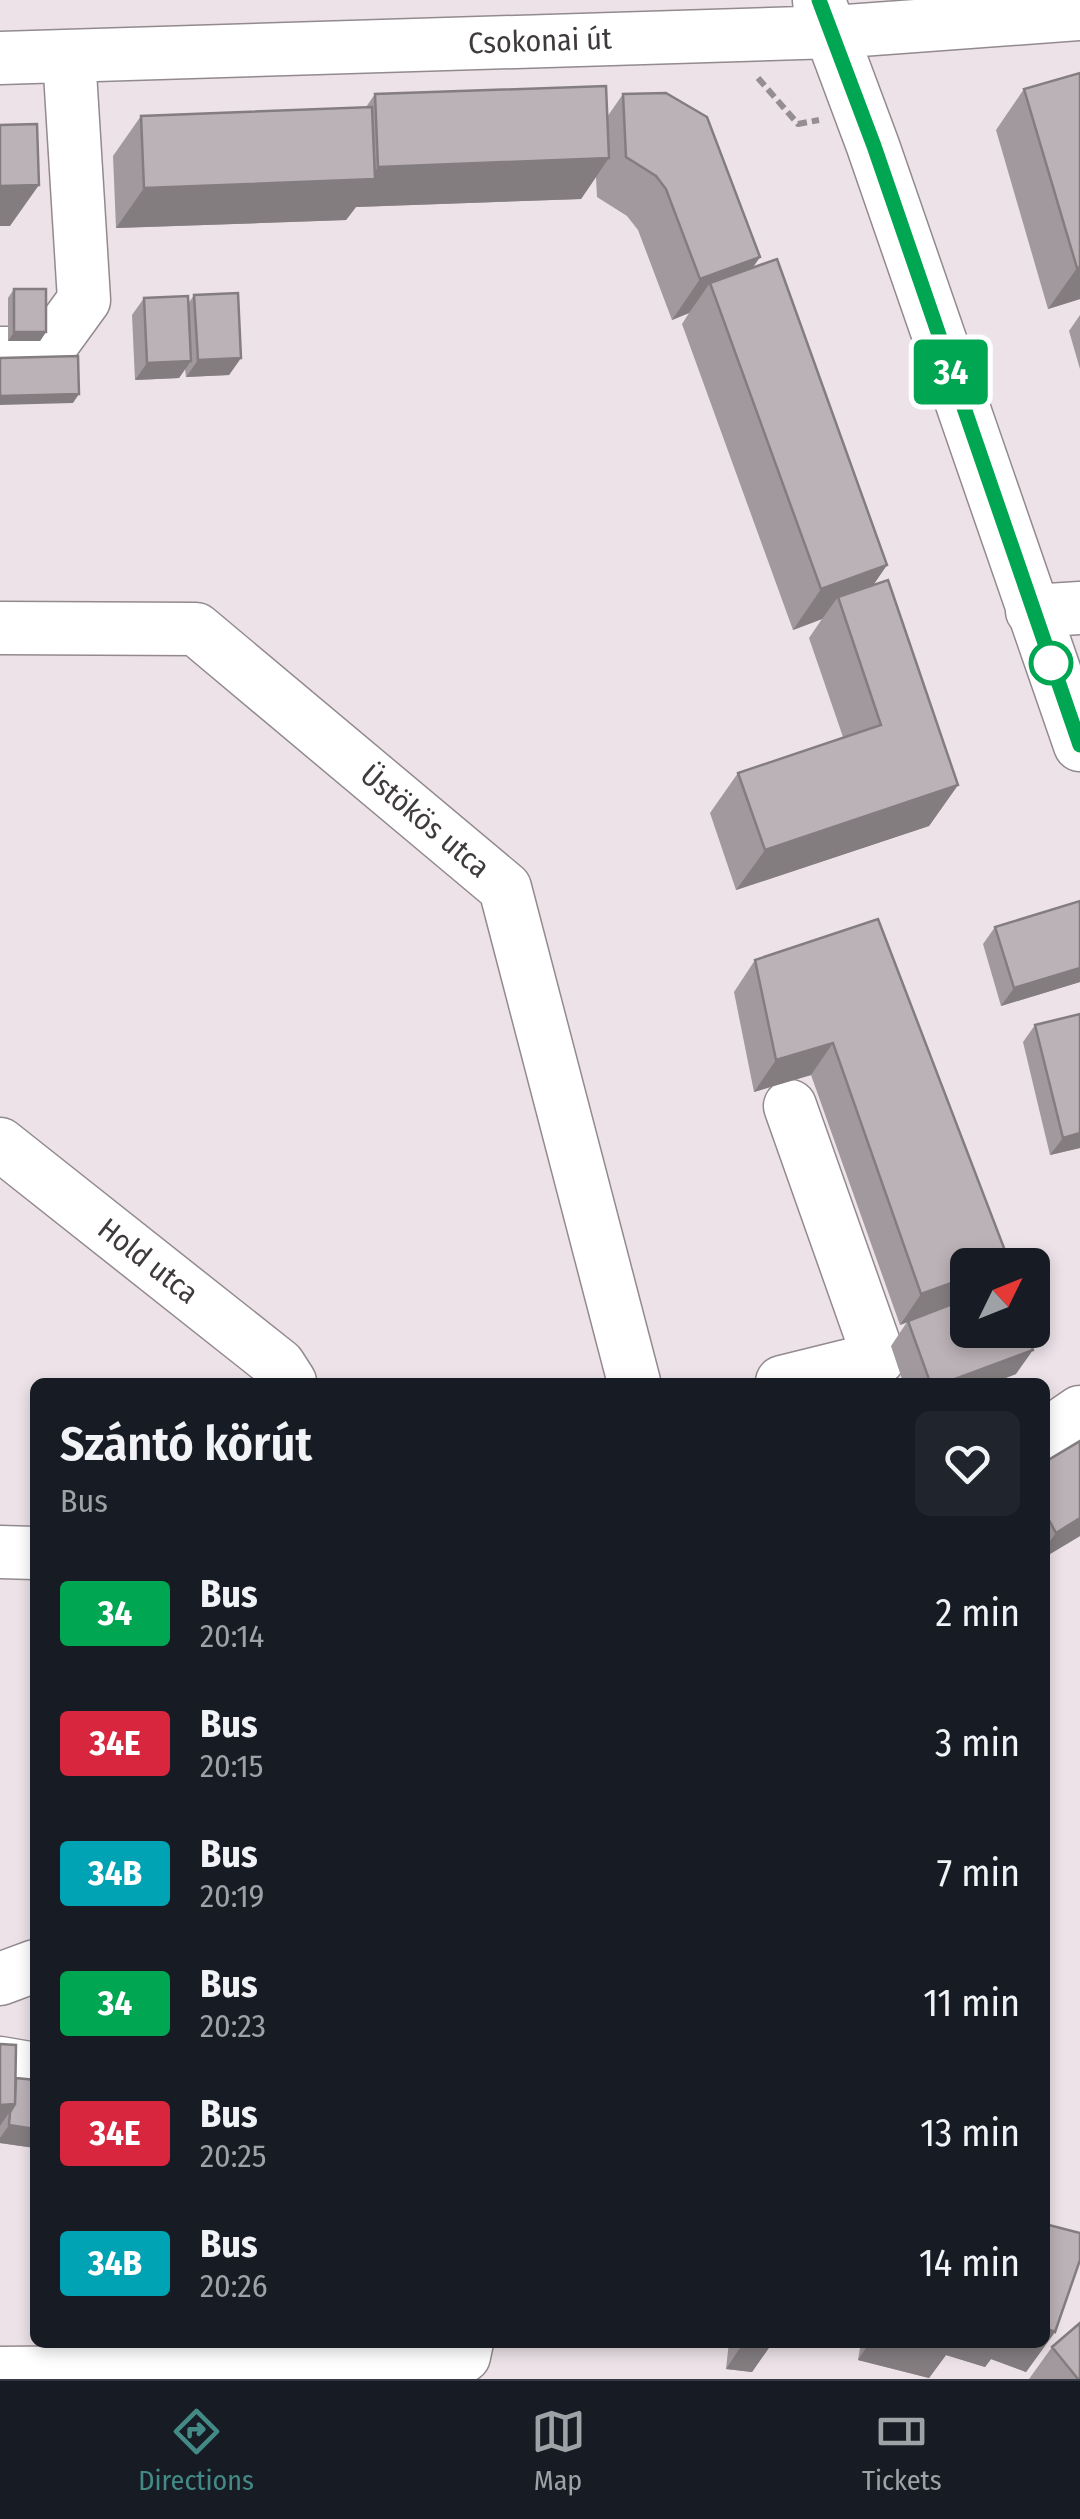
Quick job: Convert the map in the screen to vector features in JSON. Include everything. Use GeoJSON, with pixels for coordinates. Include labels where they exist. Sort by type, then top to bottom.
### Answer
{"type":"FeatureCollection","features":[{"type":"Feature","properties":{"kind":"street","name":"Csokonai út"},"geometry":{"type":"LineString","coordinates":[[0,58],[826,16],[1080,14]]}},
{"type":"Feature","properties":{"kind":"street"},"geometry":{"type":"LineString","coordinates":[[826,16],[1056,610],[1080,745]]}},
{"type":"Feature","properties":{"kind":"street"},"geometry":{"type":"LineString","coordinates":[[0,354],[36,353],[52,344],[84,300],[69,56]]}},
{"type":"Feature","properties":{"kind":"street","name":"Üstökös utca"},"geometry":{"type":"LineString","coordinates":[[0,628],[196,628],[505,888],[633,1378]]}},
{"type":"Feature","properties":{"kind":"street"},"geometry":{"type":"LineString","coordinates":[[790,1106],[879,1358],[798,1378]]}},
{"type":"Feature","properties":{"kind":"street","name":"Hold utca"},"geometry":{"type":"LineString","coordinates":[[0,1144],[279,1365],[287,1378]]}},
{"type":"Feature","properties":{"kind":"street"},"geometry":{"type":"LineString","coordinates":[[1050,1433],[1080,1412]]}},
{"type":"Feature","properties":{"kind":"street"},"geometry":{"type":"LineString","coordinates":[[0,1552],[30,1553]]}},
{"type":"Feature","properties":{"kind":"street"},"geometry":{"type":"LineString","coordinates":[[0,1979],[30,1968]]}},
{"type":"Feature","properties":{"kind":"street"},"geometry":{"type":"LineString","coordinates":[[0,2063],[30,2068]]}},
{"type":"Feature","properties":{"kind":"street"},"geometry":{"type":"LineString","coordinates":[[0,2374],[446,2370],[464,2356],[466,2348]]}},
{"type":"Feature","properties":{"kind":"path"},"geometry":{"type":"LineString","coordinates":[[750,70],[798,124],[860,111]]}},
{"type":"Feature","properties":{"kind":"building"},"geometry":{"type":"Polygon","coordinates":[[[1080,73],[1080,267],[1077,268],[1024,89],[1080,73]]]}},
{"type":"Feature","properties":{"kind":"building"},"geometry":{"type":"Polygon","coordinates":[[[606,86],[609,158],[378,167],[375,94],[606,86]]]}},
{"type":"Feature","properties":{"kind":"building"},"geometry":{"type":"Polygon","coordinates":[[[666,93],[707,117],[760,257],[700,279],[666,189],[656,176],[626,157],[623,94],[666,93]]]}},
{"type":"Feature","properties":{"kind":"building"},"geometry":{"type":"Polygon","coordinates":[[[372,107],[375,179],[144,188],[141,116],[372,107]]]}},
{"type":"Feature","properties":{"kind":"building"},"geometry":{"type":"Polygon","coordinates":[[[37,124],[39,185],[0,186],[0,125],[37,124]]]}},
{"type":"Feature","properties":{"kind":"building"},"geometry":{"type":"Polygon","coordinates":[[[777,259],[887,565],[821,589],[710,283],[777,259]]]}},
{"type":"Feature","properties":{"kind":"building"},"geometry":{"type":"Polygon","coordinates":[[[14,289],[46,289],[46,332],[14,332],[14,289]]]}},
{"type":"Feature","properties":{"kind":"building"},"geometry":{"type":"Polygon","coordinates":[[[238,293],[241,358],[198,360],[194,295],[238,293]]]}},
{"type":"Feature","properties":{"kind":"building"},"geometry":{"type":"Polygon","coordinates":[[[188,296],[191,361],[147,363],[144,298],[188,296]]]}},
{"type":"Feature","properties":{"kind":"building"},"geometry":{"type":"Polygon","coordinates":[[[78,356],[79,394],[0,396],[0,358],[78,356]]]}},
{"type":"Feature","properties":{"kind":"building"},"geometry":{"type":"Polygon","coordinates":[[[888,580],[958,785],[765,850],[738,773],[881,725],[838,597],[888,580]]]}},
{"type":"Feature","properties":{"kind":"building"},"geometry":{"type":"Polygon","coordinates":[[[1080,901],[1080,968],[1014,988],[995,927],[1080,901]]]}},
{"type":"Feature","properties":{"kind":"building"},"geometry":{"type":"Polygon","coordinates":[[[878,919],[1004,1248],[950,1248],[950,1284],[921,1294],[833,1043],[776,1060],[755,960],[878,919]]]}},
{"type":"Feature","properties":{"kind":"building"},"geometry":{"type":"Polygon","coordinates":[[[1080,1014],[1080,1133],[1063,1138],[1035,1025],[1080,1014]]]}},
{"type":"Feature","properties":{"kind":"building"},"geometry":{"type":"Polygon","coordinates":[[[950,1305],[950,1348],[1033,1350],[958,1378],[929,1378],[908,1321],[950,1305]]]}},
{"type":"Feature","properties":{"kind":"building"},"geometry":{"type":"Polygon","coordinates":[[[1080,1441],[1080,1518],[1056,1533],[1050,1522],[1050,1459],[1080,1441]]]}},
{"type":"Feature","properties":{"kind":"building"},"geometry":{"type":"Polygon","coordinates":[[[0,2044],[16,2045],[15,2104],[0,2105],[0,2044]]]}},
{"type":"Feature","properties":{"kind":"building"},"geometry":{"type":"Polygon","coordinates":[[[16,2078],[30,2079],[30,2128],[9,2125],[16,2078]]]}},
{"type":"Feature","properties":{"kind":"building"},"geometry":{"type":"Polygon","coordinates":[[[1050,2225],[1080,2233],[1080,2260],[1055,2332],[1050,2330],[1050,2225]]]}},
{"type":"Feature","properties":{"kind":"building"},"geometry":{"type":"Polygon","coordinates":[[[1080,2323],[1080,2379],[1078,2379],[1052,2347],[1080,2323]]]}},
{"type":"Feature","properties":{"kind":"bus line","name":"34"},"geometry":{"type":"LineString","coordinates":[[819,0],[874,146],[1080,745]]}}]}
